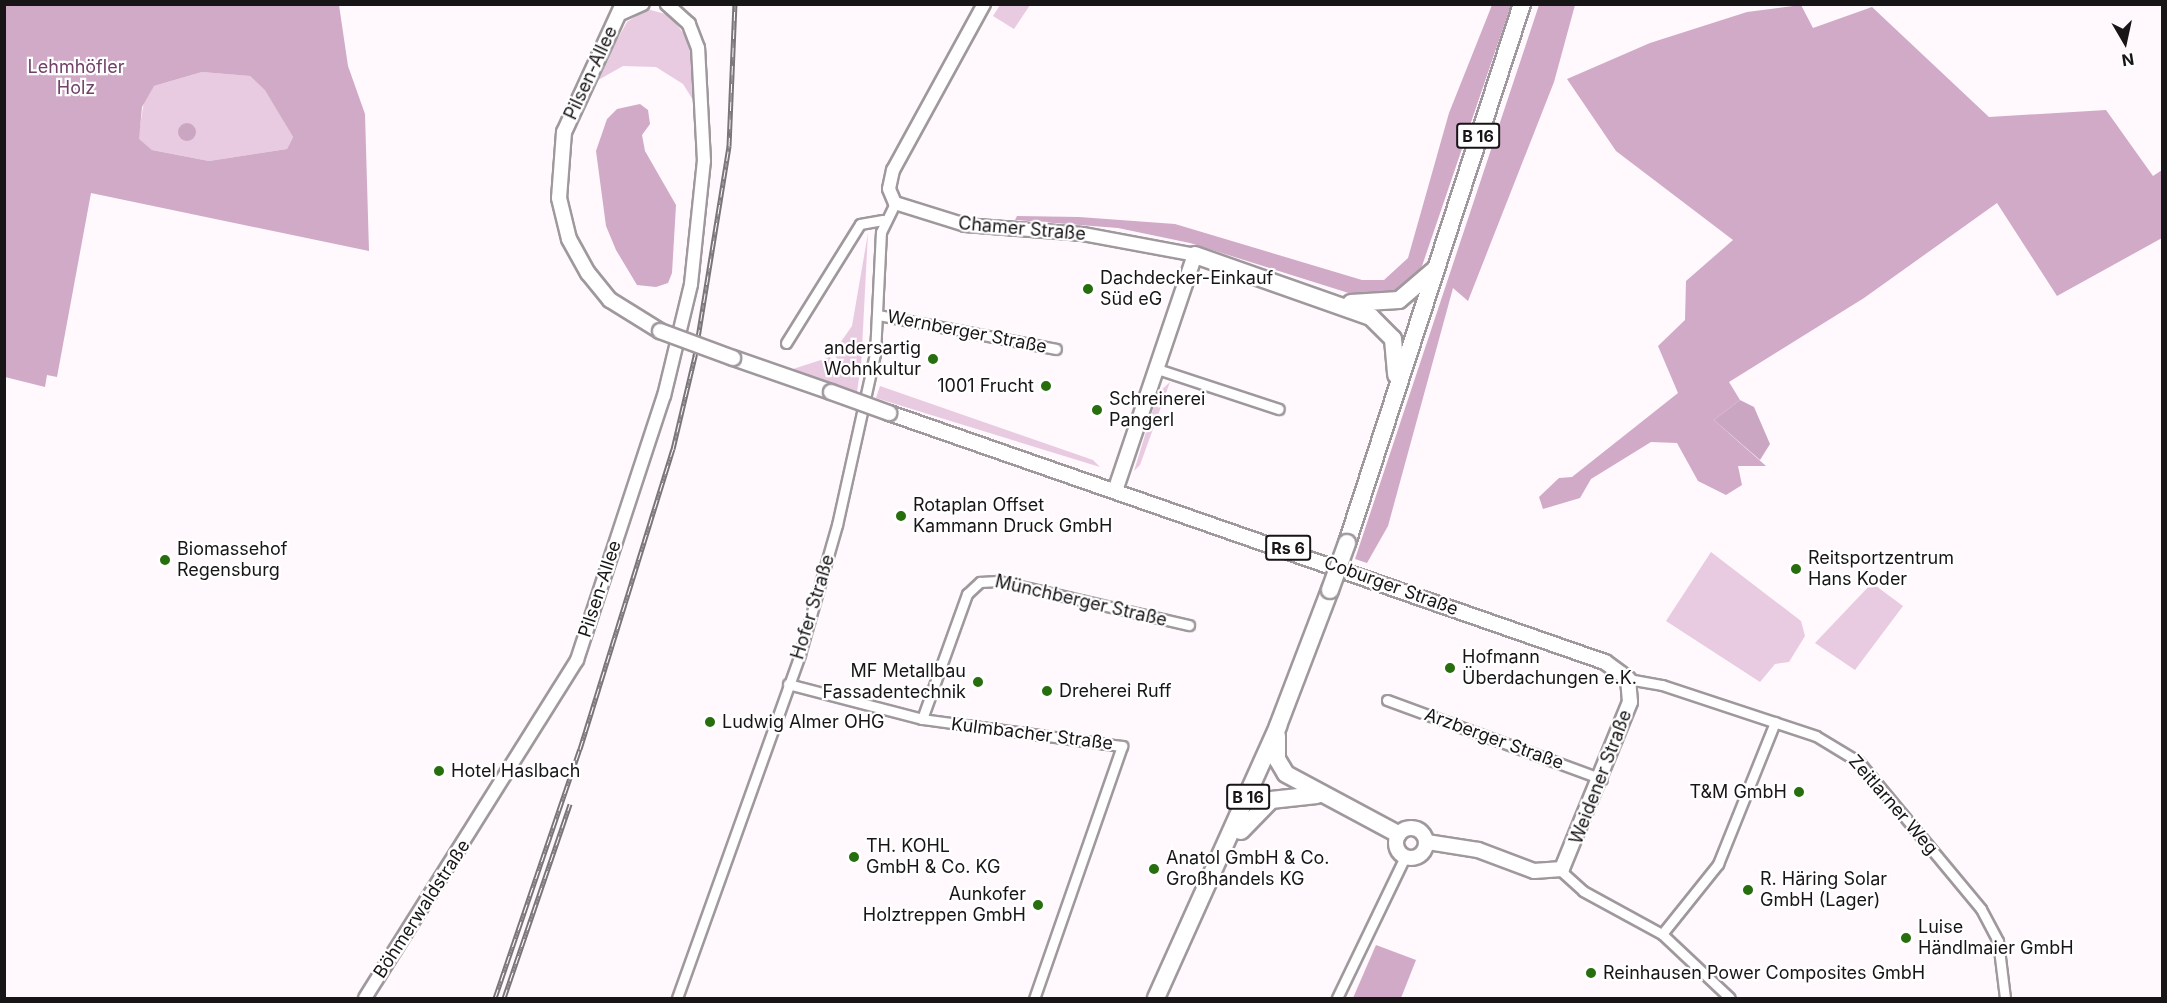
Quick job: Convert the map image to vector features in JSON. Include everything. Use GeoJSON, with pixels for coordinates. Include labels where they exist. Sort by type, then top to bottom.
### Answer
{"type":"FeatureCollection","features":[{"type":"Feature","properties":{"kind":"highway","name":"B 16"},"geometry":{"type":"LineString","coordinates":[[1156,999],[1218,867],[1278,726],[1330,590],[1522,4]]}},
{"type":"Feature","properties":{"kind":"highway"},"geometry":{"type":"LineString","coordinates":[[1195,255],[1324,298]]}},
{"type":"Feature","properties":{"kind":"highway","name":"B 16"},"geometry":{"type":"LineString","coordinates":[[1324,298],[1385,304],[1409,294],[1436,268]]}},
{"type":"Feature","properties":{"kind":"highway","name":"B 16"},"geometry":{"type":"LineString","coordinates":[[1324,298],[1371,317],[1393,339],[1393,399]]}},
{"type":"Feature","properties":{"kind":"highway","name":"B 16"},"geometry":{"type":"LineString","coordinates":[[1278,726],[1281,767],[1323,796]]}},
{"type":"Feature","properties":{"kind":"highway","name":"B 16"},"geometry":{"type":"LineString","coordinates":[[1218,867],[1251,817],[1271,800],[1297,793],[1323,796]]}},
{"type":"Feature","properties":{"kind":"highway"},"geometry":{"type":"LineString","coordinates":[[1323,796],[1398,834]]}},
{"type":"Feature","properties":{"kind":"main road","name":"Pilsen-Allee"},"geometry":{"type":"LineString","coordinates":[[621,10],[564,132],[559,198],[569,239],[588,273],[610,300],[660,331],[889,412],[1116,488]]}},
{"type":"Feature","properties":{"kind":"main road"},"geometry":{"type":"LineString","coordinates":[[1116,488],[1195,255]]}},
{"type":"Feature","properties":{"kind":"main road","name":"Coburger Straße"},"geometry":{"type":"LineString","coordinates":[[1116,488],[1605,662],[1628,679]]}},
{"type":"Feature","properties":{"kind":"main road","name":"Weidener Straße"},"geometry":{"type":"LineString","coordinates":[[1560,870],[1578,840],[1630,702],[1628,679]]}},
{"type":"Feature","properties":{"kind":"main road"},"geometry":{"type":"LineString","coordinates":[[1427,842],[1422,854],[1405,857],[1396,846],[1398,834],[1416,828],[1427,842],[1478,850],[1534,870],[1560,870]]}},
{"type":"Feature","properties":{"kind":"street"},"geometry":{"type":"LineString","coordinates":[[621,10],[643,4]]}},
{"type":"Feature","properties":{"kind":"street","name":"Pilsen-Allee"},"geometry":{"type":"LineString","coordinates":[[480,820],[544,717],[587,630],[666,387],[691,284],[704,170],[701,67],[689,24],[668,4]]}},
{"type":"Feature","properties":{"kind":"street"},"geometry":{"type":"LineString","coordinates":[[786,343],[860,224],[883,220],[895,203],[889,189],[893,170],[984,4]]}},
{"type":"Feature","properties":{"kind":"street","name":"Chamer Straße"},"geometry":{"type":"LineString","coordinates":[[895,203],[965,225],[1083,234],[1195,255]]}},
{"type":"Feature","properties":{"kind":"street","name":"Hofer Straße"},"geometry":{"type":"LineString","coordinates":[[677,999],[788,684],[837,525],[866,403],[878,315],[883,220]]}},
{"type":"Feature","properties":{"kind":"street","name":"Wernberger Straße"},"geometry":{"type":"LineString","coordinates":[[878,315],[1056,349]]}},
{"type":"Feature","properties":{"kind":"street"},"geometry":{"type":"LineString","coordinates":[[1157,369],[1279,409]]}},
{"type":"Feature","properties":{"kind":"street","name":"Münchberger Straße"},"geometry":{"type":"LineString","coordinates":[[922,719],[967,594],[980,582],[998,581],[1189,625]]}},
{"type":"Feature","properties":{"kind":"street","name":"Zeitlarner Weg"},"geometry":{"type":"LineString","coordinates":[[1628,679],[1775,722],[1833,744],[1876,781],[1981,909],[1998,941],[2005,999]]}},
{"type":"Feature","properties":{"kind":"street","name":"Kulmbacher Straße"},"geometry":{"type":"LineString","coordinates":[[788,684],[922,719],[1122,746],[1034,999]]}},
{"type":"Feature","properties":{"kind":"street","name":"Arzberger Straße"},"geometry":{"type":"LineString","coordinates":[[1387,700],[1602,779]]}},
{"type":"Feature","properties":{"kind":"street"},"geometry":{"type":"LineString","coordinates":[[1662,933],[1718,864],[1775,722]]}},
{"type":"Feature","properties":{"kind":"street","name":"Böhmerwaldstraße"},"geometry":{"type":"LineString","coordinates":[[365,999],[480,820]]}},
{"type":"Feature","properties":{"kind":"street"},"geometry":{"type":"LineString","coordinates":[[1337,999],[1405,857]]}},
{"type":"Feature","properties":{"kind":"street"},"geometry":{"type":"LineString","coordinates":[[1560,870],[1583,891],[1662,933],[1730,999]]}},
{"type":"Feature","properties":{"kind":"shaded area"},"geometry":{"type":"Polygon","coordinates":[[[1000,5],[1030,5],[1014,29],[993,16],[1000,5]]]}},
{"type":"Feature","properties":{"kind":"shaded area"},"geometry":{"type":"Polygon","coordinates":[[[647,9],[669,15],[688,39],[698,108],[683,84],[656,67],[623,66],[593,83],[627,22],[647,9]]]}},
{"type":"Feature","properties":{"kind":"shaded area"},"geometry":{"type":"Polygon","coordinates":[[[202,72],[250,76],[266,90],[293,137],[287,149],[209,161],[152,150],[138,139],[145,95],[154,86],[202,72]]]}},
{"type":"Feature","properties":{"kind":"shaded area"},"geometry":{"type":"Polygon","coordinates":[[[187,123],[193,126],[196,132],[193,138],[187,141],[181,138],[178,132],[181,126],[187,123]]]}},
{"type":"Feature","properties":{"kind":"shaded area"},"geometry":{"type":"Polygon","coordinates":[[[868,233],[861,367],[842,365],[833,353],[852,326],[868,233]]]}},
{"type":"Feature","properties":{"kind":"shaded area"},"geometry":{"type":"Polygon","coordinates":[[[830,357],[840,369],[860,371],[857,392],[790,370],[830,357]]]}},
{"type":"Feature","properties":{"kind":"shaded area"},"geometry":{"type":"Polygon","coordinates":[[[1170,382],[1140,465],[1134,471],[1158,393],[1170,382]]]}},
{"type":"Feature","properties":{"kind":"shaded area"},"geometry":{"type":"Polygon","coordinates":[[[880,386],[1093,460],[1100,467],[876,398],[880,386]]]}},
{"type":"Feature","properties":{"kind":"shaded area"},"geometry":{"type":"Polygon","coordinates":[[[1740,400],[1754,407],[1770,444],[1760,460],[1714,420],[1740,400]]]}},
{"type":"Feature","properties":{"kind":"shaded area"},"geometry":{"type":"Polygon","coordinates":[[[1711,552],[1801,621],[1805,636],[1789,662],[1775,664],[1760,682],[1666,621],[1711,552]]]}},
{"type":"Feature","properties":{"kind":"shaded area"},"geometry":{"type":"Polygon","coordinates":[[[1872,583],[1903,606],[1855,670],[1815,643],[1872,583]]]}},
{"type":"Feature","properties":{"kind":"green space","name":"Lehmhöfler Holz"},"geometry":{"type":"Polygon","coordinates":[[[5,4],[339,5],[348,66],[365,114],[369,251],[91,193],[57,377],[47,375],[45,387],[5,377],[5,4]],[[202,72],[154,86],[142,107],[139,139],[152,150],[209,161],[287,149],[293,137],[265,90],[250,76],[202,72]]]}},
{"type":"Feature","properties":{"kind":"green space"},"geometry":{"type":"Polygon","coordinates":[[[1492,5],[1511,5],[1422,266],[1402,293],[1355,295],[1190,243],[1118,228],[1015,220],[1017,216],[1079,217],[1175,224],[1362,280],[1384,280],[1408,258],[1449,113],[1492,5]]]}},
{"type":"Feature","properties":{"kind":"green space"},"geometry":{"type":"Polygon","coordinates":[[[1539,5],[1575,5],[1554,82],[1468,301],[1453,288],[1388,526],[1367,563],[1355,559],[1539,5]]]}},
{"type":"Feature","properties":{"kind":"green space"},"geometry":{"type":"Polygon","coordinates":[[[1801,5],[1813,28],[1872,7],[1989,117],[2106,110],[2153,176],[2162,170],[2162,238],[2057,296],[1997,203],[1864,298],[1729,382],[1740,400],[1714,420],[1766,466],[1738,466],[1742,485],[1726,495],[1698,481],[1677,443],[1651,442],[1591,479],[1580,498],[1543,509],[1539,497],[1559,478],[1572,477],[1678,393],[1658,346],[1685,320],[1686,281],[1733,240],[1616,151],[1567,79],[1650,43],[1747,12],[1801,5]]]}},
{"type":"Feature","properties":{"kind":"green space"},"geometry":{"type":"Polygon","coordinates":[[[640,104],[648,110],[650,124],[642,135],[645,151],[676,205],[672,273],[668,283],[656,287],[637,285],[616,250],[606,226],[596,151],[607,119],[617,109],[640,104]]]}},
{"type":"Feature","properties":{"kind":"green space"},"geometry":{"type":"Polygon","coordinates":[[[1376,945],[1416,960],[1401,998],[1353,998],[1376,945]]]}},
{"type":"Feature","properties":{"kind":"railway"},"geometry":{"type":"LineString","coordinates":[[495,998],[580,749],[673,449],[695,356],[729,146],[735,4]]}},
{"type":"Feature","properties":{"kind":"railway"},"geometry":{"type":"LineString","coordinates":[[504,998],[570,804]]}},
{"type":"Feature","properties":{"kind":"place","name":"Dachdecker-Einkauf Süd eG"},"geometry":{"type":"Point","coordinates":[1088,289]}},
{"type":"Feature","properties":{"kind":"place","name":"andersartig Wohnkultur"},"geometry":{"type":"Point","coordinates":[933,359]}},
{"type":"Feature","properties":{"kind":"place","name":"1001 Frucht"},"geometry":{"type":"Point","coordinates":[1046,386]}},
{"type":"Feature","properties":{"kind":"place","name":"Schreinerei Pangerl"},"geometry":{"type":"Point","coordinates":[1097,410]}},
{"type":"Feature","properties":{"kind":"place","name":"Rotaplan Offset Kammann Druck GmbH"},"geometry":{"type":"Point","coordinates":[901,516]}},
{"type":"Feature","properties":{"kind":"place","name":"Biomassehof Regensburg"},"geometry":{"type":"Point","coordinates":[165,560]}},
{"type":"Feature","properties":{"kind":"place","name":"Reitsportzentrum Hans Koder"},"geometry":{"type":"Point","coordinates":[1796,569]}},
{"type":"Feature","properties":{"kind":"place","name":"Hofmann Überdachungen e.K."},"geometry":{"type":"Point","coordinates":[1450,668]}},
{"type":"Feature","properties":{"kind":"place","name":"MF Metallbau Fassadentechnik"},"geometry":{"type":"Point","coordinates":[978,682]}},
{"type":"Feature","properties":{"kind":"place","name":"Dreherei Ruff"},"geometry":{"type":"Point","coordinates":[1047,691]}},
{"type":"Feature","properties":{"kind":"place","name":"Ludwig Almer OHG"},"geometry":{"type":"Point","coordinates":[710,722]}},
{"type":"Feature","properties":{"kind":"place","name":"Hotel Haslbach"},"geometry":{"type":"Point","coordinates":[439,771]}},
{"type":"Feature","properties":{"kind":"place","name":"T&M GmbH"},"geometry":{"type":"Point","coordinates":[1799,792]}},
{"type":"Feature","properties":{"kind":"place","name":"TH. KOHL GmbH & Co. KG"},"geometry":{"type":"Point","coordinates":[854,857]}},
{"type":"Feature","properties":{"kind":"place","name":"Anatol GmbH & Co. Großhandels KG"},"geometry":{"type":"Point","coordinates":[1154,869]}},
{"type":"Feature","properties":{"kind":"place","name":"R. Häring Solar GmbH (Lager)"},"geometry":{"type":"Point","coordinates":[1748,890]}},
{"type":"Feature","properties":{"kind":"place","name":"Aunkofer Holztreppen GmbH"},"geometry":{"type":"Point","coordinates":[1038,905]}},
{"type":"Feature","properties":{"kind":"place","name":"Luise Händlmaier GmbH"},"geometry":{"type":"Point","coordinates":[1906,938]}},
{"type":"Feature","properties":{"kind":"place","name":"Reinhausen Power Composites GmbH"},"geometry":{"type":"Point","coordinates":[1591,973]}}]}
